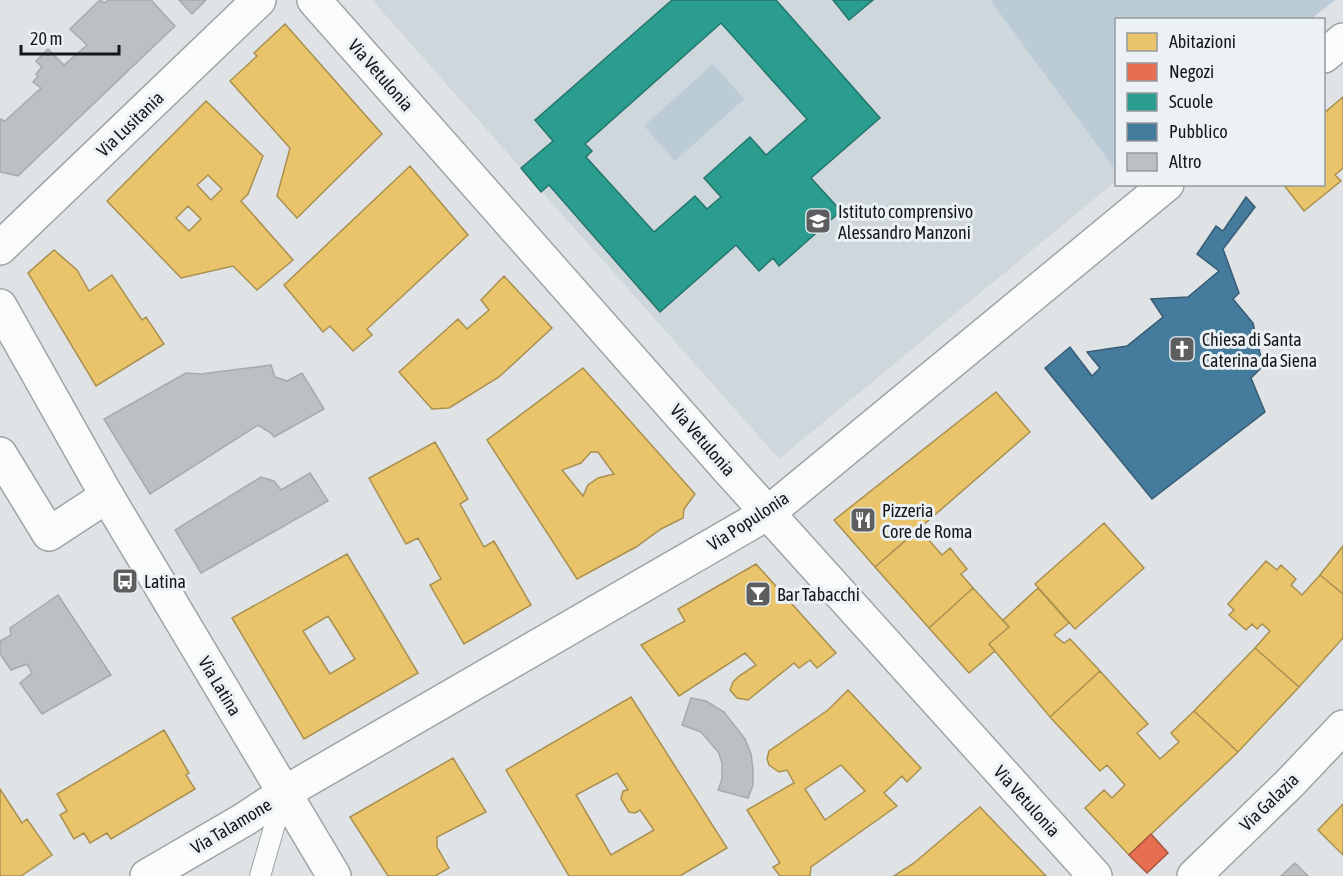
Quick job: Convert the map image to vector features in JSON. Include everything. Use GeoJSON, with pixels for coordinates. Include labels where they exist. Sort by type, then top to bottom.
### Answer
{"type":"FeatureCollection","features":[{"type":"Feature","properties":{"kind":"street","name":"Via Lusitania"},"geometry":{"type":"LineString","coordinates":[[0,248],[259,0]]}},
{"type":"Feature","properties":{"kind":"street","name":"Via Vetulonia"},"geometry":{"type":"LineString","coordinates":[[315,0],[768,513],[1095,876]]}},
{"type":"Feature","properties":{"kind":"street"},"geometry":{"type":"LineString","coordinates":[[1325,54],[1343,40]]}},
{"type":"Feature","properties":{"kind":"street","name":"Via Populonia"},"geometry":{"type":"LineString","coordinates":[[284,793],[768,513],[1165,186]]}},
{"type":"Feature","properties":{"kind":"street","name":"Via Latina"},"geometry":{"type":"LineString","coordinates":[[0,306],[107,496],[334,876]]}},
{"type":"Feature","properties":{"kind":"street"},"geometry":{"type":"LineString","coordinates":[[0,454],[49,534],[107,496]]}},
{"type":"Feature","properties":{"kind":"street","name":"Via Galazia"},"geometry":{"type":"LineString","coordinates":[[1194,876],[1290,783],[1343,727]]}},
{"type":"Feature","properties":{"kind":"street","name":"Via Talamone"},"geometry":{"type":"LineString","coordinates":[[147,876],[245,819],[284,793]]}},
{"type":"Feature","properties":{"kind":"lane"},"geometry":{"type":"LineString","coordinates":[[260,876],[284,793]]}},
{"type":"Feature","properties":{"kind":"shaded area","name":"Istituto comprensivo Alessandro Manzoni"},"geometry":{"type":"Polygon","coordinates":[[[372,0],[990,0],[1115,170],[1115,182],[779,459],[372,0]]]}},
{"type":"Feature","properties":{"kind":"shaded area"},"geometry":{"type":"Polygon","coordinates":[[[990,0],[1335,0],[1312,18],[1115,18],[1115,170],[990,0]]]}},
{"type":"Feature","properties":{"kind":"shaded area"},"geometry":{"type":"Polygon","coordinates":[[[713,64],[744,99],[675,161],[644,126],[713,64]]]}},
{"type":"Feature","properties":{"kind":"building: Abitazioni"},"geometry":{"type":"Polygon","coordinates":[[[285,24],[382,134],[297,218],[277,196],[290,148],[230,81],[257,56],[254,53],[285,24]]]}},
{"type":"Feature","properties":{"kind":"building: Abitazioni"},"geometry":{"type":"Polygon","coordinates":[[[1343,97],[1343,168],[1335,175],[1341,181],[1304,211],[1285,186],[1325,186],[1325,112],[1343,97]]]}},
{"type":"Feature","properties":{"kind":"building: Abitazioni"},"geometry":{"type":"Polygon","coordinates":[[[206,101],[263,156],[248,194],[241,201],[293,260],[257,290],[233,266],[181,278],[107,201],[206,101]],[[208,175],[197,185],[211,200],[222,189],[208,175]],[[188,206],[176,218],[189,231],[201,219],[188,206]]]}},
{"type":"Feature","properties":{"kind":"building: Abitazioni"},"geometry":{"type":"Polygon","coordinates":[[[410,166],[468,235],[367,329],[372,335],[353,351],[330,326],[323,332],[284,285],[410,166]]]}},
{"type":"Feature","properties":{"kind":"building: Abitazioni"},"geometry":{"type":"Polygon","coordinates":[[[54,250],[77,270],[89,291],[112,275],[142,320],[146,317],[164,344],[96,386],[28,273],[54,250]]]}},
{"type":"Feature","properties":{"kind":"building: Abitazioni"},"geometry":{"type":"Polygon","coordinates":[[[504,276],[552,328],[499,377],[449,408],[432,409],[399,372],[458,319],[467,329],[489,310],[481,300],[504,276]]]}},
{"type":"Feature","properties":{"kind":"building: Abitazioni"},"geometry":{"type":"Polygon","coordinates":[[[583,368],[695,494],[684,509],[683,518],[577,579],[487,440],[583,368]],[[591,452],[581,463],[562,470],[583,496],[588,485],[598,478],[614,474],[598,452],[591,452]]]}},
{"type":"Feature","properties":{"kind":"building: Abitazioni"},"geometry":{"type":"Polygon","coordinates":[[[996,392],[1030,432],[875,567],[834,520],[996,392]]]}},
{"type":"Feature","properties":{"kind":"building: Abitazioni"},"geometry":{"type":"Polygon","coordinates":[[[435,442],[468,499],[460,504],[484,547],[494,541],[531,605],[464,644],[430,585],[441,579],[418,538],[406,544],[369,478],[435,442]]]}},
{"type":"Feature","properties":{"kind":"building: Abitazioni"},"geometry":{"type":"Polygon","coordinates":[[[1104,523],[1144,568],[1075,629],[1035,584],[1104,523]]]}},
{"type":"Feature","properties":{"kind":"building: Abitazioni"},"geometry":{"type":"Polygon","coordinates":[[[919,529],[942,555],[950,548],[967,569],[961,574],[973,588],[929,628],[875,567],[919,529]]]}},
{"type":"Feature","properties":{"kind":"building: Abitazioni"},"geometry":{"type":"Polygon","coordinates":[[[1343,546],[1343,594],[1320,575],[1343,546]]]}},
{"type":"Feature","properties":{"kind":"building: Abitazioni"},"geometry":{"type":"Polygon","coordinates":[[[347,554],[418,673],[304,739],[232,618],[347,554]],[[328,616],[303,631],[330,674],[355,659],[328,616]]]}},
{"type":"Feature","properties":{"kind":"building: Abitazioni"},"geometry":{"type":"Polygon","coordinates":[[[1266,561],[1277,570],[1281,565],[1296,579],[1291,585],[1302,595],[1320,575],[1343,594],[1343,638],[1299,687],[1255,648],[1270,631],[1262,624],[1257,629],[1252,624],[1246,630],[1229,615],[1234,610],[1228,604],[1266,561]]]}},
{"type":"Feature","properties":{"kind":"building: Abitazioni"},"geometry":{"type":"Polygon","coordinates":[[[756,564],[836,653],[817,668],[810,660],[799,668],[794,663],[748,700],[737,698],[730,690],[733,682],[739,676],[756,665],[745,653],[679,696],[641,645],[685,621],[678,609],[756,564]]]}},
{"type":"Feature","properties":{"kind":"building: Abitazioni"},"geometry":{"type":"Polygon","coordinates":[[[973,588],[1009,627],[989,644],[995,651],[969,673],[929,628],[973,588]]]}},
{"type":"Feature","properties":{"kind":"building: Abitazioni"},"geometry":{"type":"Polygon","coordinates":[[[1038,588],[1069,623],[1054,635],[1064,643],[1070,639],[1100,671],[1050,717],[989,644],[1009,627],[1003,620],[1038,588]]]}},
{"type":"Feature","properties":{"kind":"building: Abitazioni"},"geometry":{"type":"Polygon","coordinates":[[[1255,648],[1299,687],[1238,752],[1194,711],[1255,648]]]}},
{"type":"Feature","properties":{"kind":"building: Abitazioni"},"geometry":{"type":"Polygon","coordinates":[[[1100,671],[1148,724],[1137,733],[1160,759],[1179,742],[1171,733],[1194,711],[1238,752],[1129,855],[1085,808],[1104,790],[1112,798],[1125,785],[1107,765],[1100,771],[1050,717],[1100,671]]]}},
{"type":"Feature","properties":{"kind":"building: Abitazioni"},"geometry":{"type":"Polygon","coordinates":[[[848,690],[921,768],[907,782],[902,776],[884,793],[897,806],[811,867],[810,876],[780,876],[773,867],[780,863],[747,810],[794,783],[787,770],[779,772],[769,765],[767,759],[769,751],[828,710],[848,690]],[[841,765],[805,789],[825,820],[865,791],[841,765]]]}},
{"type":"Feature","properties":{"kind":"building: Abitazioni"},"geometry":{"type":"Polygon","coordinates":[[[631,697],[727,848],[680,876],[569,876],[506,770],[631,697]],[[617,773],[576,795],[611,855],[654,830],[640,810],[635,813],[629,812],[621,799],[623,791],[628,790],[617,773]]]}},
{"type":"Feature","properties":{"kind":"building: Abitazioni"},"geometry":{"type":"Polygon","coordinates":[[[164,730],[189,773],[186,775],[195,789],[111,839],[107,833],[90,843],[84,833],[74,839],[60,815],[67,811],[57,794],[164,730]]]}},
{"type":"Feature","properties":{"kind":"building: Abitazioni"},"geometry":{"type":"Polygon","coordinates":[[[453,758],[486,812],[437,837],[437,847],[449,868],[435,876],[388,876],[350,817],[453,758]]]}},
{"type":"Feature","properties":{"kind":"building: Abitazioni"},"geometry":{"type":"Polygon","coordinates":[[[0,789],[22,823],[27,819],[52,855],[21,876],[0,876],[0,789]]]}},
{"type":"Feature","properties":{"kind":"building: Abitazioni"},"geometry":{"type":"Polygon","coordinates":[[[1343,804],[1343,855],[1318,830],[1343,804]]]}},
{"type":"Feature","properties":{"kind":"building: Abitazioni"},"geometry":{"type":"Polygon","coordinates":[[[980,807],[1046,876],[894,876],[914,863],[980,807]]]}},
{"type":"Feature","properties":{"kind":"building: Negozi"},"geometry":{"type":"Polygon","coordinates":[[[1151,834],[1168,853],[1147,873],[1129,855],[1151,834]]]}},
{"type":"Feature","properties":{"kind":"building: Scuole"},"geometry":{"type":"Polygon","coordinates":[[[672,0],[776,0],[880,118],[811,178],[841,211],[779,266],[773,258],[759,271],[736,245],[660,312],[549,185],[541,192],[521,168],[553,141],[535,120],[672,0]],[[721,23],[585,144],[592,151],[586,157],[654,232],[695,196],[707,209],[721,197],[704,178],[750,137],[766,155],[807,119],[721,23]]]}},
{"type":"Feature","properties":{"kind":"building: Scuole"},"geometry":{"type":"Polygon","coordinates":[[[833,0],[873,0],[849,20],[833,0]]]}},
{"type":"Feature","properties":{"kind":"building: Pubblico","name":"Chiesa di Santa Caterina da Siena"},"geometry":{"type":"Polygon","coordinates":[[[1246,197],[1255,207],[1223,249],[1239,293],[1233,299],[1253,323],[1263,366],[1251,378],[1265,412],[1152,499],[1045,368],[1070,347],[1092,376],[1100,368],[1087,352],[1127,346],[1163,317],[1151,299],[1188,297],[1219,271],[1197,254],[1216,226],[1223,231],[1246,197]]]}},
{"type":"Feature","properties":{"kind":"building: Altro"},"geometry":{"type":"Polygon","coordinates":[[[100,0],[105,3],[108,0],[151,0],[175,26],[18,176],[0,172],[0,119],[5,121],[41,88],[33,82],[42,67],[36,61],[48,49],[64,65],[87,45],[70,29],[100,0]]]}},
{"type":"Feature","properties":{"kind":"building: Altro"},"geometry":{"type":"Polygon","coordinates":[[[179,0],[206,0],[192,14],[179,0]]]}},
{"type":"Feature","properties":{"kind":"building: Altro"},"geometry":{"type":"Polygon","coordinates":[[[271,365],[275,377],[287,381],[302,373],[324,409],[274,437],[258,425],[150,494],[104,419],[186,373],[201,374],[271,365]]]}},
{"type":"Feature","properties":{"kind":"building: Altro"},"geometry":{"type":"Polygon","coordinates":[[[310,473],[328,501],[201,573],[175,530],[261,477],[274,481],[281,490],[310,473]]]}},
{"type":"Feature","properties":{"kind":"building: Altro"},"geometry":{"type":"Polygon","coordinates":[[[58,595],[111,675],[42,714],[20,683],[32,673],[27,664],[11,670],[0,654],[0,641],[11,635],[10,628],[58,595]]]}},
{"type":"Feature","properties":{"kind":"building: Altro"},"geometry":{"type":"Polygon","coordinates":[[[691,698],[706,701],[724,712],[745,739],[751,754],[753,769],[753,785],[748,798],[718,790],[722,779],[719,753],[701,732],[682,725],[691,698]]]}},
{"type":"Feature","properties":{"kind":"building: Altro"},"geometry":{"type":"Polygon","coordinates":[[[1295,863],[1308,876],[1281,876],[1295,863]]]}},
{"type":"Feature","properties":{"kind":"place","name":"Istituto comprensivo Alessandro Manzoni"},"geometry":{"type":"Point","coordinates":[818,221]}},
{"type":"Feature","properties":{"kind":"place","name":"Chiesa di Santa Caterina da Siena"},"geometry":{"type":"Point","coordinates":[1182,349]}},
{"type":"Feature","properties":{"kind":"place","name":"Pizzeria Core de Roma"},"geometry":{"type":"Point","coordinates":[863,520]}},
{"type":"Feature","properties":{"kind":"place","name":"Latina"},"geometry":{"type":"Point","coordinates":[125,581]}},
{"type":"Feature","properties":{"kind":"place","name":"Bar Tabacchi"},"geometry":{"type":"Point","coordinates":[758,594]}}]}
